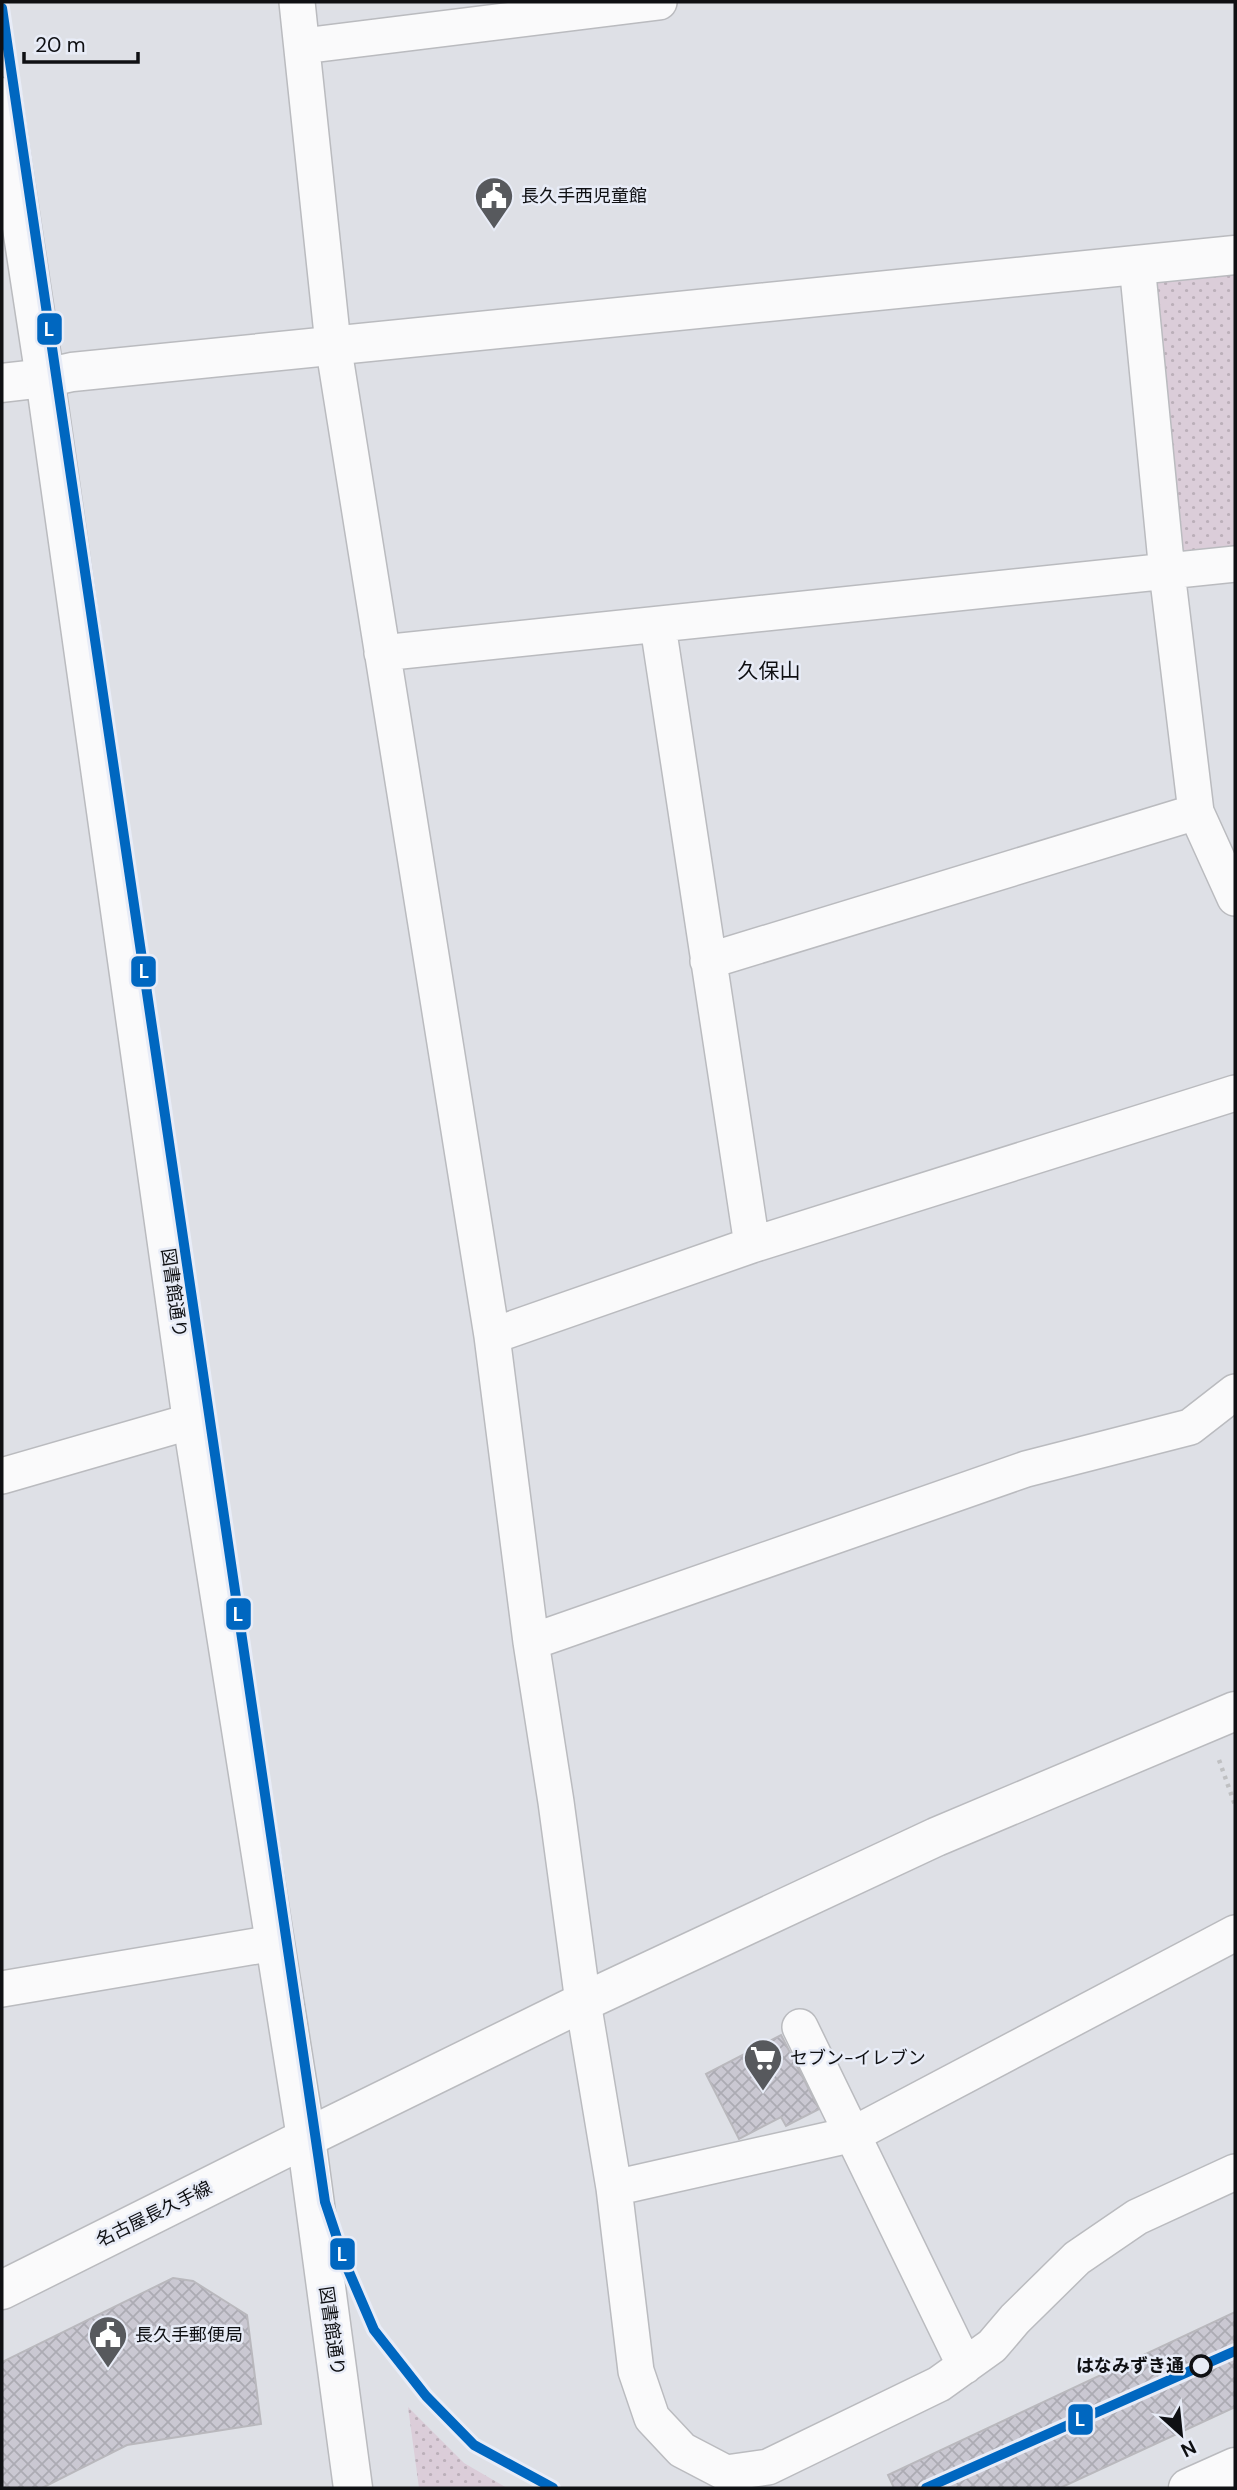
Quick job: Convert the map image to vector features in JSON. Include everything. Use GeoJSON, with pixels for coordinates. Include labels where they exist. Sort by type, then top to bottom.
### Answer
{"type":"FeatureCollection","features":[{"type":"Feature","properties":{"kind":"main road","name":"図書館通り"},"geometry":{"type":"LineString","coordinates":[[2,97],[46,378],[192,1421],[306,2138],[353,2488]]}},
{"type":"Feature","properties":{"kind":"main road"},"geometry":{"type":"LineString","coordinates":[[2,383],[72,372],[333,344],[1235,255]]}},
{"type":"Feature","properties":{"kind":"main road","name":"名古屋長久手線"},"geometry":{"type":"LineString","coordinates":[[2,2290],[583,2002],[936,1837],[1235,1711]]}},
{"type":"Feature","properties":{"kind":"main road"},"geometry":{"type":"LineString","coordinates":[[1188,2488],[1231,2476]]}},
{"type":"Feature","properties":{"kind":"street"},"geometry":{"type":"LineString","coordinates":[[297,2],[333,344],[492,1336],[531,1642],[583,2002],[614,2188],[636,2371],[652,2418],[682,2450],[726,2473],[768,2468],[939,2384],[992,2346],[1015,2319],[1077,2259],[1136,2217],[1235,2172]]}},
{"type":"Feature","properties":{"kind":"street"},"geometry":{"type":"LineString","coordinates":[[303,46],[659,2]]}},
{"type":"Feature","properties":{"kind":"street"},"geometry":{"type":"LineString","coordinates":[[1137,264],[1167,572],[1196,812],[1235,898]]}},
{"type":"Feature","properties":{"kind":"street"},"geometry":{"type":"LineString","coordinates":[[382,653],[1235,564]]}},
{"type":"Feature","properties":{"kind":"street"},"geometry":{"type":"LineString","coordinates":[[658,626],[752,1245]]}},
{"type":"Feature","properties":{"kind":"street"},"geometry":{"type":"LineString","coordinates":[[708,961],[1196,812]]}},
{"type":"Feature","properties":{"kind":"street"},"geometry":{"type":"LineString","coordinates":[[492,1336],[752,1245],[1235,1093]]}},
{"type":"Feature","properties":{"kind":"street"},"geometry":{"type":"LineString","coordinates":[[531,1642],[1026,1469],[1190,1427],[1235,1392]]}},
{"type":"Feature","properties":{"kind":"street"},"geometry":{"type":"LineString","coordinates":[[2,1476],[192,1421]]}},
{"type":"Feature","properties":{"kind":"street"},"geometry":{"type":"LineString","coordinates":[[614,2188],[854,2134],[1235,1933]]}},
{"type":"Feature","properties":{"kind":"street"},"geometry":{"type":"LineString","coordinates":[[2,1989],[274,1943]]}},
{"type":"Feature","properties":{"kind":"street"},"geometry":{"type":"LineString","coordinates":[[800,2027],[965,2366]]}},
{"type":"Feature","properties":{"kind":"path"},"geometry":{"type":"LineString","coordinates":[[1218,1757],[1235,1805]]}},
{"type":"Feature","properties":{"kind":"shaded area"},"geometry":{"type":"Polygon","coordinates":[[[1235,269],[1235,553],[1181,559],[1144,278],[1235,269]]]}},
{"type":"Feature","properties":{"kind":"shaded area"},"geometry":{"type":"Polygon","coordinates":[[[408,2407],[464,2463],[507,2488],[419,2488],[408,2407]]]}},
{"type":"Feature","properties":{"kind":"building","name":"セブン-イレブン"},"geometry":{"type":"Polygon","coordinates":[[[781,2035],[819,2109],[786,2126],[781,2117],[739,2139],[706,2074],[781,2035]]]}},
{"type":"Feature","properties":{"kind":"building"},"geometry":{"type":"Polygon","coordinates":[[[173,2278],[193,2281],[247,2315],[261,2424],[127,2445],[42,2488],[2,2488],[2,2362],[173,2278]]]}},
{"type":"Feature","properties":{"kind":"building"},"geometry":{"type":"Polygon","coordinates":[[[1235,2312],[1235,2407],[1060,2488],[894,2488],[888,2475],[1235,2312]]]}},
{"type":"Feature","properties":{"kind":"transit line","name":"L"},"geometry":{"type":"LineString","coordinates":[[2,8],[325,2202],[346,2265],[374,2330],[426,2396],[474,2445],[553,2488]]}},
{"type":"Feature","properties":{"kind":"transit line","name":"L"},"geometry":{"type":"LineString","coordinates":[[926,2488],[1235,2351]]}},
{"type":"Feature","properties":{"kind":"place","name":"長久手西児童館"},"geometry":{"type":"Point","coordinates":[494,230]}},
{"type":"Feature","properties":{"kind":"place","name":"セブン-イレブン"},"geometry":{"type":"Point","coordinates":[763,2092]}},
{"type":"Feature","properties":{"kind":"place","name":"はなみずき通"},"geometry":{"type":"Point","coordinates":[1201,2366]}},
{"type":"Feature","properties":{"kind":"place","name":"長久手郵便局"},"geometry":{"type":"Point","coordinates":[108,2369]}},
{"type":"Feature","properties":{"kind":"district","name":"久保山"},"geometry":{"type":"Point","coordinates":[769,671]}}]}
